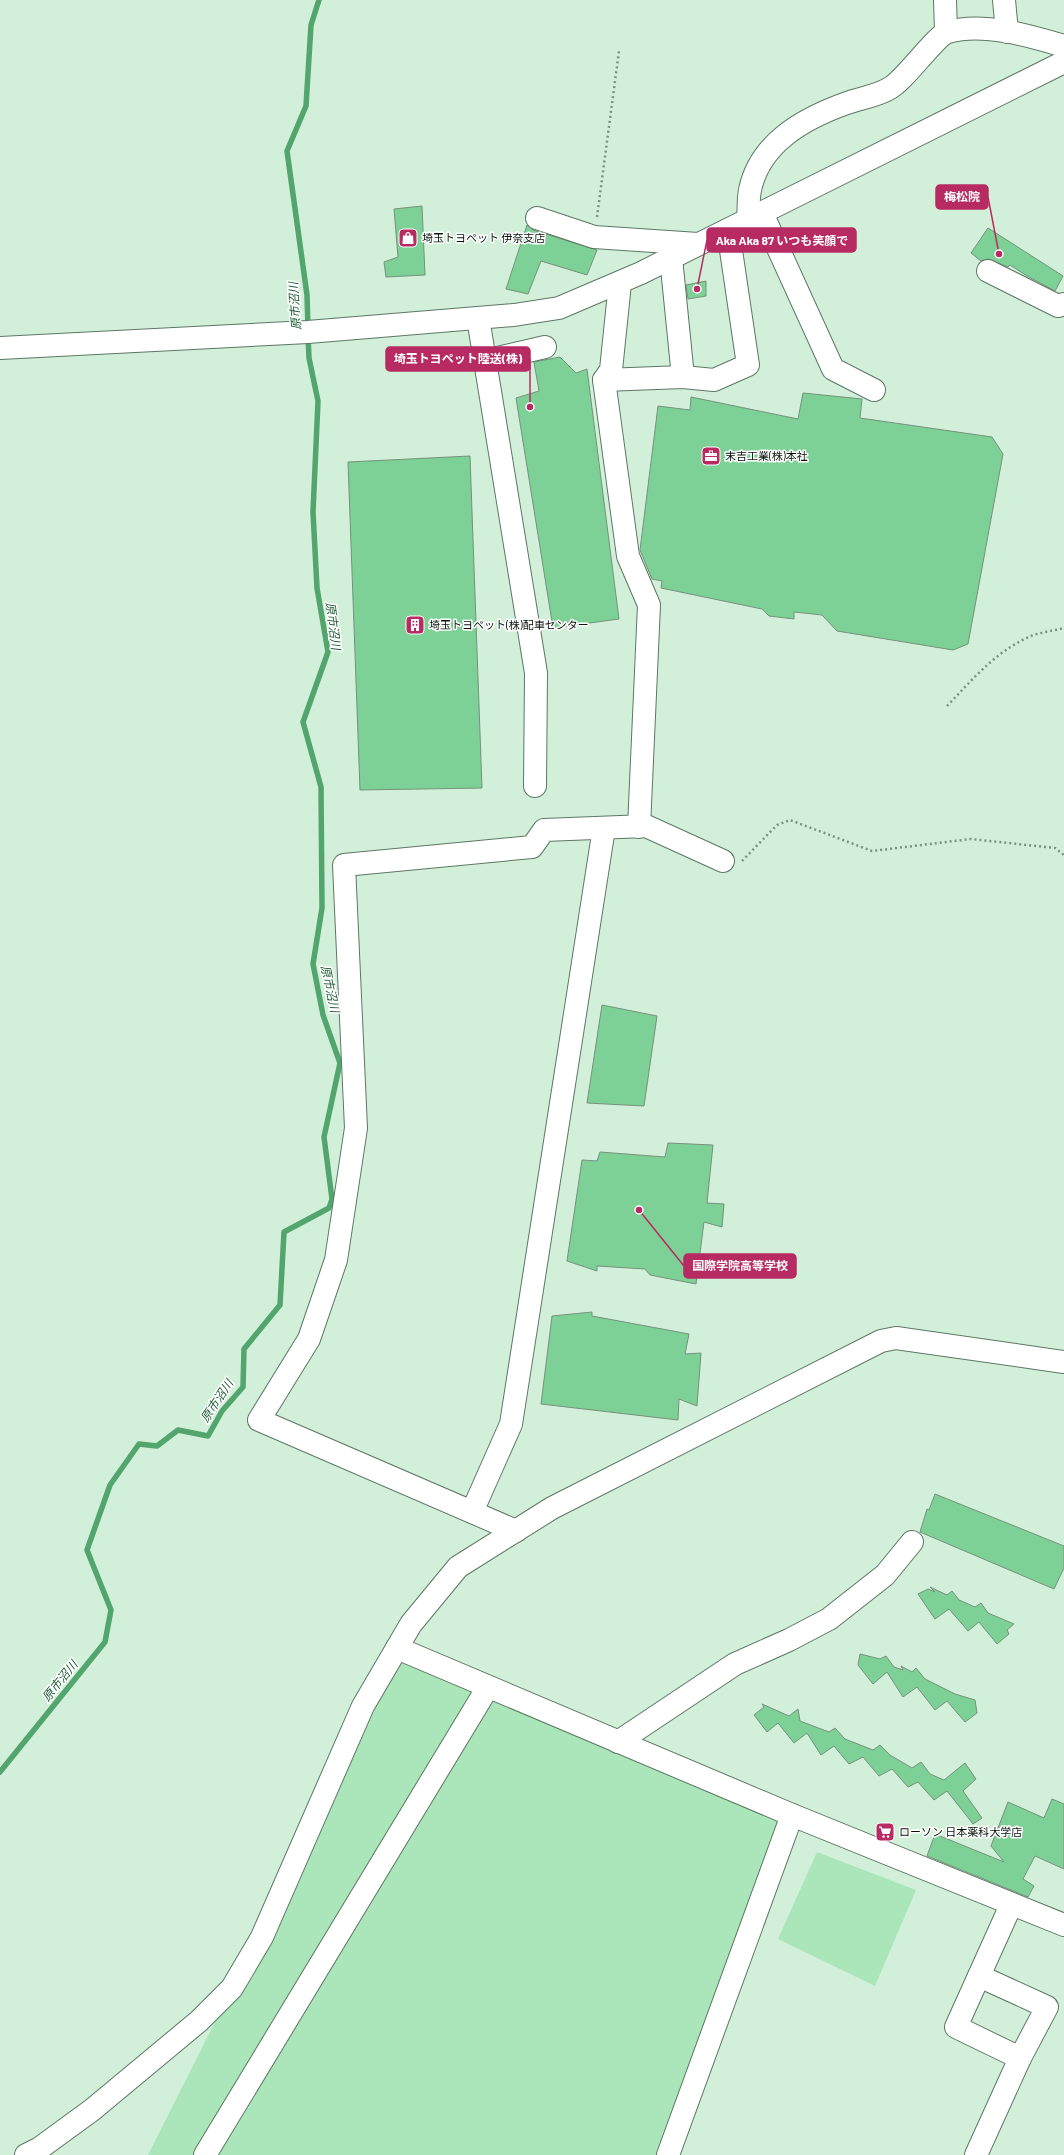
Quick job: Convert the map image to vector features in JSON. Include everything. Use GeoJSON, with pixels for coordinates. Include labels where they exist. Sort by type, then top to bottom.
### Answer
{"type":"FeatureCollection","features":[{"type":"Feature","properties":{"kind":"street"},"geometry":{"type":"LineString","coordinates":[[945,0],[946,32]]}},
{"type":"Feature","properties":{"kind":"street"},"geometry":{"type":"LineString","coordinates":[[1004,0],[1007,32]]}},
{"type":"Feature","properties":{"kind":"street"},"geometry":{"type":"LineString","coordinates":[[874,390],[833,369],[755,216],[750,189],[761,162],[778,140],[793,128],[839,106],[890,88],[946,32],[972,28],[1007,32],[1027,35],[1064,46]]}},
{"type":"Feature","properties":{"kind":"street"},"geometry":{"type":"LineString","coordinates":[[0,348],[314,331],[478,318],[559,308],[620,283],[1064,62]]}},
{"type":"Feature","properties":{"kind":"street"},"geometry":{"type":"LineString","coordinates":[[537,218],[594,237],[700,244]]}},
{"type":"Feature","properties":{"kind":"street"},"geometry":{"type":"LineString","coordinates":[[604,380],[683,377],[714,380],[748,365],[728,230]]}},
{"type":"Feature","properties":{"kind":"street"},"geometry":{"type":"LineString","coordinates":[[671,258],[683,377]]}},
{"type":"Feature","properties":{"kind":"street"},"geometry":{"type":"LineString","coordinates":[[988,271],[1058,306],[1064,304]]}},
{"type":"Feature","properties":{"kind":"street"},"geometry":{"type":"LineString","coordinates":[[620,283],[611,370],[604,380],[628,556],[649,605],[638,827]]}},
{"type":"Feature","properties":{"kind":"street"},"geometry":{"type":"LineString","coordinates":[[478,318],[536,673],[535,786]]}},
{"type":"Feature","properties":{"kind":"street"},"geometry":{"type":"LineString","coordinates":[[485,361],[545,347]]}},
{"type":"Feature","properties":{"kind":"street"},"geometry":{"type":"LineString","coordinates":[[516,1531],[259,1420],[309,1339],[336,1260],[356,1128],[344,865],[532,847],[544,830],[646,826],[723,861]]}},
{"type":"Feature","properties":{"kind":"street"},"geometry":{"type":"LineString","coordinates":[[472,1512],[512,1424],[604,828]]}},
{"type":"Feature","properties":{"kind":"street"},"geometry":{"type":"LineString","coordinates":[[26,2155],[40,2148],[92,2110],[199,2021],[232,1988],[262,1938],[318,1806],[363,1706],[411,1624],[458,1567],[552,1508],[881,1342],[896,1338],[1064,1362]]}},
{"type":"Feature","properties":{"kind":"street"},"geometry":{"type":"LineString","coordinates":[[618,1742],[735,1664],[830,1619],[885,1575],[912,1542]]}},
{"type":"Feature","properties":{"kind":"street"},"geometry":{"type":"LineString","coordinates":[[397,1648],[792,1815],[1064,1925]]}},
{"type":"Feature","properties":{"kind":"street"},"geometry":{"type":"LineString","coordinates":[[205,2155],[488,1687]]}},
{"type":"Feature","properties":{"kind":"street"},"geometry":{"type":"LineString","coordinates":[[668,2155],[792,1815]]}},
{"type":"Feature","properties":{"kind":"street"},"geometry":{"type":"LineString","coordinates":[[1012,1905],[956,2027],[1020,2058]]}},
{"type":"Feature","properties":{"kind":"street"},"geometry":{"type":"LineString","coordinates":[[976,2155],[1020,2058],[1047,2007],[979,1976]]}},
{"type":"Feature","properties":{"kind":"path"},"geometry":{"type":"LineString","coordinates":[[594,237],[619,51]]}},
{"type":"Feature","properties":{"kind":"path"},"geometry":{"type":"LineString","coordinates":[[947,706],[987,664],[1008,648],[1033,636],[1064,628]]}},
{"type":"Feature","properties":{"kind":"path"},"geometry":{"type":"LineString","coordinates":[[723,861],[743,860],[777,825],[790,820],[872,851],[971,839],[1055,848],[1064,855]]}},
{"type":"Feature","properties":{"kind":"green space"},"geometry":{"type":"Polygon","coordinates":[[[397,1648],[792,1815],[656,2155],[148,2155],[232,1988],[397,1648]]]}},
{"type":"Feature","properties":{"kind":"green space"},"geometry":{"type":"Polygon","coordinates":[[[817,1852],[916,1890],[875,1986],[778,1939],[817,1852]]]}},
{"type":"Feature","properties":{"kind":"building"},"geometry":{"type":"Polygon","coordinates":[[[422,206],[425,275],[386,277],[384,262],[398,257],[394,209],[422,206]]]}},
{"type":"Feature","properties":{"kind":"building"},"geometry":{"type":"Polygon","coordinates":[[[527,225],[533,230],[597,250],[587,275],[541,261],[528,294],[506,289],[527,225]]]}},
{"type":"Feature","properties":{"kind":"building"},"geometry":{"type":"Polygon","coordinates":[[[988,228],[1063,276],[1055,291],[1010,265],[1008,267],[988,259],[981,261],[971,253],[988,228]]]}},
{"type":"Feature","properties":{"kind":"building"},"geometry":{"type":"Polygon","coordinates":[[[706,281],[706,296],[688,299],[686,285],[706,281]]]}},
{"type":"Feature","properties":{"kind":"building"},"geometry":{"type":"Polygon","coordinates":[[[560,357],[576,373],[587,369],[619,619],[553,628],[516,398],[539,391],[534,362],[560,357]]]}},
{"type":"Feature","properties":{"kind":"building"},"geometry":{"type":"Polygon","coordinates":[[[803,393],[862,399],[860,418],[992,437],[1003,454],[968,644],[953,650],[837,631],[822,615],[794,612],[794,619],[769,616],[762,609],[661,588],[662,581],[652,579],[640,550],[658,406],[690,410],[691,397],[798,419],[803,393]]]}},
{"type":"Feature","properties":{"kind":"building","name":"埼玉トヨペット(株)配車センター"},"geometry":{"type":"Polygon","coordinates":[[[470,456],[482,788],[360,790],[348,462],[470,456]]]}},
{"type":"Feature","properties":{"kind":"building"},"geometry":{"type":"Polygon","coordinates":[[[602,1005],[657,1016],[644,1106],[587,1103],[602,1005]]]}},
{"type":"Feature","properties":{"kind":"building"},"geometry":{"type":"Polygon","coordinates":[[[668,1143],[713,1145],[707,1203],[724,1204],[722,1227],[704,1222],[696,1284],[650,1275],[645,1269],[597,1266],[597,1271],[567,1261],[582,1160],[597,1161],[600,1152],[665,1157],[668,1143]]]}},
{"type":"Feature","properties":{"kind":"building"},"geometry":{"type":"Polygon","coordinates":[[[592,1312],[592,1316],[689,1334],[685,1354],[701,1353],[697,1406],[679,1399],[678,1420],[541,1404],[552,1316],[592,1312]]]}},
{"type":"Feature","properties":{"kind":"building"},"geometry":{"type":"Polygon","coordinates":[[[935,1494],[1064,1546],[1064,1568],[1054,1589],[920,1532],[927,1509],[929,1510],[935,1494]]]}},
{"type":"Feature","properties":{"kind":"building"},"geometry":{"type":"Polygon","coordinates":[[[930,1587],[947,1595],[952,1591],[959,1600],[975,1607],[981,1603],[988,1613],[1014,1624],[1007,1630],[1009,1634],[997,1644],[979,1622],[968,1631],[949,1609],[935,1619],[918,1594],[928,1589],[935,1592],[930,1587]]]}},
{"type":"Feature","properties":{"kind":"building"},"geometry":{"type":"Polygon","coordinates":[[[860,1654],[880,1659],[886,1656],[894,1667],[903,1670],[901,1666],[912,1672],[916,1668],[925,1679],[955,1694],[975,1700],[977,1713],[965,1722],[947,1701],[935,1710],[917,1687],[903,1697],[887,1672],[873,1684],[858,1665],[860,1654]]]}},
{"type":"Feature","properties":{"kind":"building"},"geometry":{"type":"Polygon","coordinates":[[[762,1704],[789,1716],[798,1709],[800,1721],[829,1732],[835,1728],[845,1739],[873,1750],[880,1745],[890,1755],[912,1768],[921,1762],[930,1774],[944,1780],[965,1763],[976,1779],[963,1791],[982,1818],[973,1824],[947,1791],[934,1800],[918,1782],[908,1787],[892,1769],[879,1776],[863,1757],[849,1764],[834,1746],[821,1755],[807,1733],[794,1743],[778,1723],[767,1732],[754,1715],[764,1707],[762,1704]]]}},
{"type":"Feature","properties":{"kind":"building"},"geometry":{"type":"Polygon","coordinates":[[[1052,1799],[1064,1804],[1064,1869],[1035,1856],[1023,1879],[1034,1886],[1028,1897],[927,1856],[935,1834],[1004,1862],[991,1846],[1008,1802],[1044,1818],[1052,1799]]]}},
{"type":"Feature","properties":{"kind":"waterway","name":"原市沼川"},"geometry":{"type":"LineString","coordinates":[[308,327],[307,295],[287,151],[306,106],[311,25],[319,0]]}},
{"type":"Feature","properties":{"kind":"waterway","name":"原市沼川"},"geometry":{"type":"LineString","coordinates":[[0,1772],[105,1642],[111,1610],[87,1550],[110,1485],[139,1444],[157,1446],[178,1430],[208,1436],[222,1411],[243,1387],[244,1349],[280,1305],[284,1232],[329,1208],[332,1199],[324,1137],[340,1063],[323,1015],[313,964],[322,908],[321,787],[303,722],[328,652],[317,588],[313,512],[318,401],[309,358],[308,336]]}},
{"type":"Feature","properties":{"kind":"place","name":"埼玉トヨペット 伊奈支店"},"geometry":{"type":"Point","coordinates":[408,238]}},
{"type":"Feature","properties":{"kind":"place","name":"梅松院"},"geometry":{"type":"Point","coordinates":[999,254]}},
{"type":"Feature","properties":{"kind":"place","name":"Aka Aka 87 いつも笑顔で"},"geometry":{"type":"Point","coordinates":[697,289]}},
{"type":"Feature","properties":{"kind":"place","name":"埼玉トヨペット陸送(株)"},"geometry":{"type":"Point","coordinates":[530,407]}},
{"type":"Feature","properties":{"kind":"place","name":"末吉工業(株)本社"},"geometry":{"type":"Point","coordinates":[711,456]}},
{"type":"Feature","properties":{"kind":"place","name":"埼玉トヨペット(株)配車センター"},"geometry":{"type":"Point","coordinates":[415,625]}},
{"type":"Feature","properties":{"kind":"place","name":"国際学院高等学校"},"geometry":{"type":"Point","coordinates":[639,1210]}},
{"type":"Feature","properties":{"kind":"place","name":"ローソン 日本薬科大学店"},"geometry":{"type":"Point","coordinates":[885,1832]}}]}
